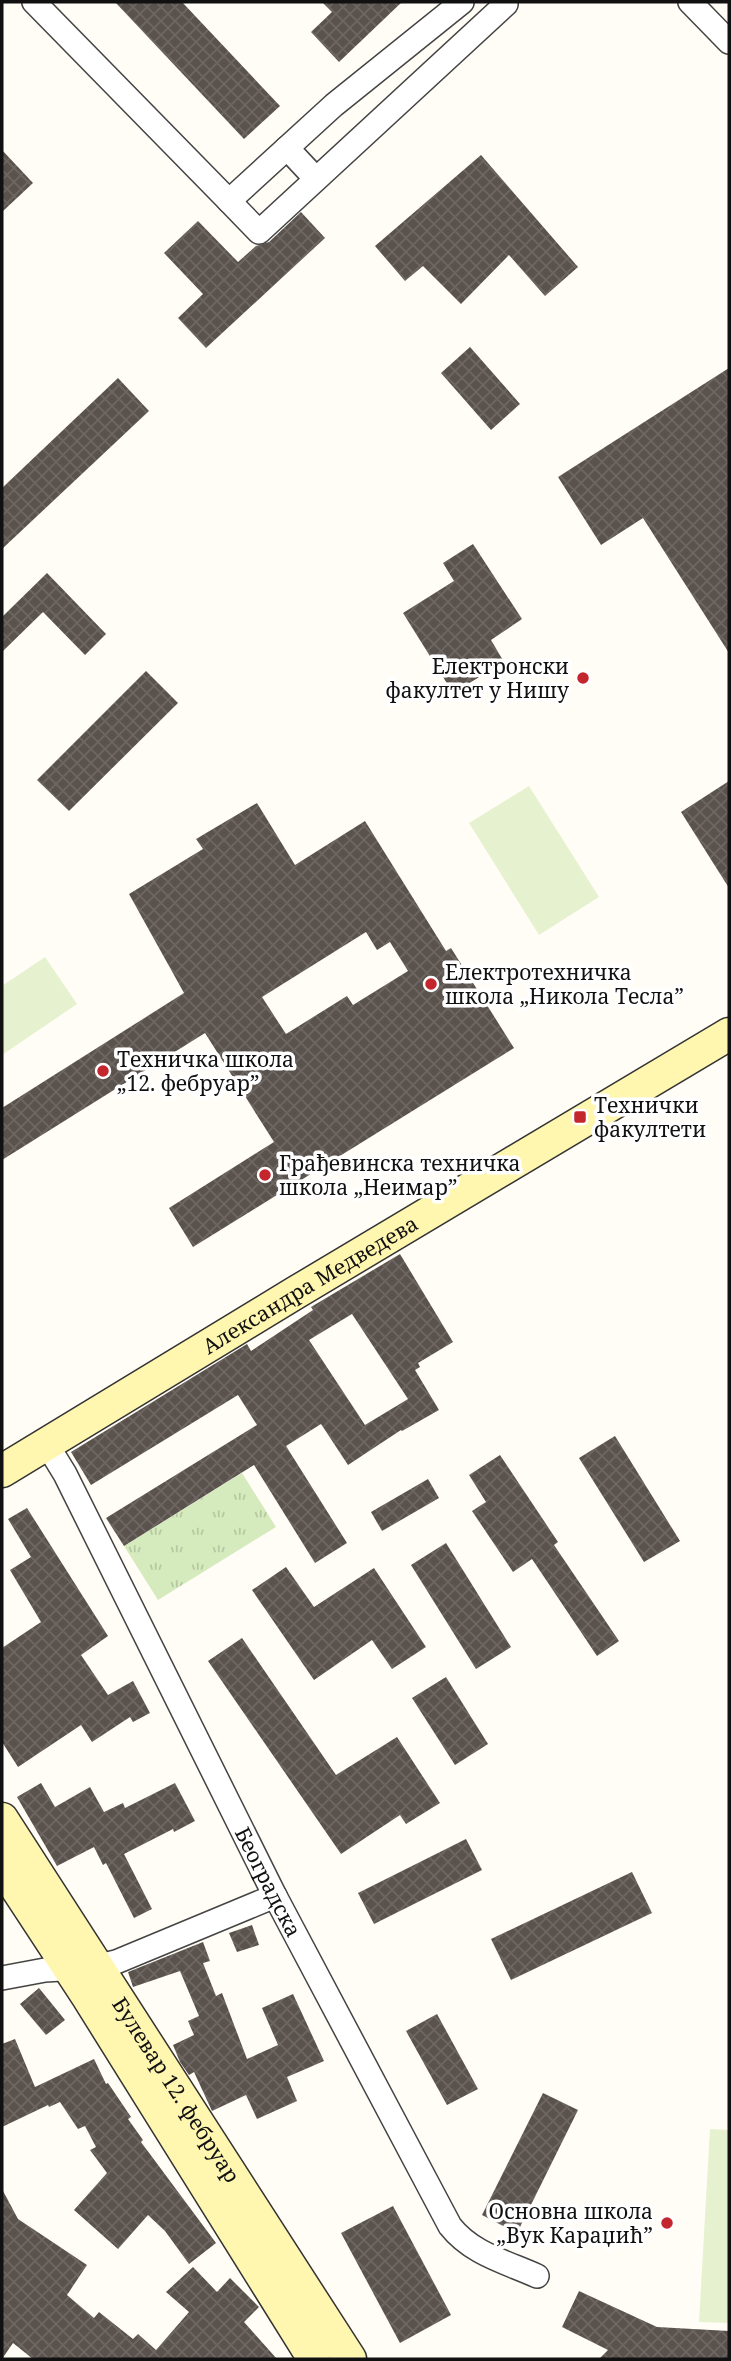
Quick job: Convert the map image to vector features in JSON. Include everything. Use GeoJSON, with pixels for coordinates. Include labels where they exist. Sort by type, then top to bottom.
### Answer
{"type":"FeatureCollection","features":[{"type":"Feature","properties":{"kind":"main road","name":"Александра Медведева"},"geometry":{"type":"LineString","coordinates":[[2,1471],[729,1034]]}},
{"type":"Feature","properties":{"kind":"main road","name":"Булевар 12. фебруар"},"geometry":{"type":"LineString","coordinates":[[2,1819],[81,1968],[95,2008],[314,2359]]}},
{"type":"Feature","properties":{"kind":"main road","name":"Булевар 12. фебруар"},"geometry":{"type":"LineString","coordinates":[[2,1866],[81,1968],[110,1984],[350,2359]]}},
{"type":"Feature","properties":{"kind":"street"},"geometry":{"type":"LineString","coordinates":[[34,2],[259,232],[506,4],[504,2]]}},
{"type":"Feature","properties":{"kind":"street"},"geometry":{"type":"LineString","coordinates":[[229,201],[334,105],[462,2]]}},
{"type":"Feature","properties":{"kind":"street"},"geometry":{"type":"LineString","coordinates":[[690,2],[729,42]]}},
{"type":"Feature","properties":{"kind":"street"},"geometry":{"type":"LineString","coordinates":[[287,148],[316,179]]}},
{"type":"Feature","properties":{"kind":"street","name":"Београдска"},"geometry":{"type":"LineString","coordinates":[[47,1443],[65,1474],[275,1896],[450,2226],[459,2238],[472,2247],[537,2276]]}},
{"type":"Feature","properties":{"kind":"street"},"geometry":{"type":"LineString","coordinates":[[2,1978],[116,1962],[275,1896]]}},
{"type":"Feature","properties":{"kind":"green space"},"geometry":{"type":"Polygon","coordinates":[[[529,786],[599,897],[539,935],[469,823],[529,786]]]}},
{"type":"Feature","properties":{"kind":"green space"},"geometry":{"type":"Polygon","coordinates":[[[45,957],[77,1004],[2,1055],[2,986],[45,957]]]}},
{"type":"Feature","properties":{"kind":"green space"},"geometry":{"type":"Polygon","coordinates":[[[242,1473],[276,1527],[158,1600],[124,1546],[242,1473]]]}},
{"type":"Feature","properties":{"kind":"green space"},"geometry":{"type":"Polygon","coordinates":[[[710,2129],[729,2130],[729,2323],[699,2322],[710,2129]]]}},
{"type":"Feature","properties":{"kind":"building"},"geometry":{"type":"Polygon","coordinates":[[[115,2],[182,2],[280,106],[244,139],[115,2]]]}},
{"type":"Feature","properties":{"kind":"building"},"geometry":{"type":"Polygon","coordinates":[[[322,2],[402,2],[339,62],[311,32],[332,12],[322,2]]]}},
{"type":"Feature","properties":{"kind":"building"},"geometry":{"type":"Polygon","coordinates":[[[2,150],[33,183],[2,212],[2,150]]]}},
{"type":"Feature","properties":{"kind":"building"},"geometry":{"type":"Polygon","coordinates":[[[481,155],[578,267],[545,296],[509,255],[461,304],[423,266],[405,281],[375,246],[481,155]]]}},
{"type":"Feature","properties":{"kind":"building"},"geometry":{"type":"Polygon","coordinates":[[[301,212],[325,238],[206,348],[178,318],[203,294],[164,253],[198,221],[238,262],[256,246],[269,242],[301,212]]]}},
{"type":"Feature","properties":{"kind":"building"},"geometry":{"type":"Polygon","coordinates":[[[470,347],[520,404],[491,430],[441,373],[470,347]]]}},
{"type":"Feature","properties":{"kind":"building"},"geometry":{"type":"Polygon","coordinates":[[[729,368],[729,653],[643,518],[601,545],[558,477],[729,368]]]}},
{"type":"Feature","properties":{"kind":"building"},"geometry":{"type":"Polygon","coordinates":[[[118,378],[149,411],[2,549],[2,488],[118,378]]]}},
{"type":"Feature","properties":{"kind":"building"},"geometry":{"type":"Polygon","coordinates":[[[473,544],[522,619],[491,640],[504,662],[453,693],[403,613],[454,581],[443,563],[473,544]]]}},
{"type":"Feature","properties":{"kind":"building"},"geometry":{"type":"Polygon","coordinates":[[[47,573],[106,634],[85,655],[43,612],[2,652],[2,617],[47,573]]]}},
{"type":"Feature","properties":{"kind":"building"},"geometry":{"type":"Polygon","coordinates":[[[146,671],[178,703],[69,811],[37,780],[146,671]]]}},
{"type":"Feature","properties":{"kind":"building"},"geometry":{"type":"Polygon","coordinates":[[[729,781],[729,888],[681,812],[729,781]]]}},
{"type":"Feature","properties":{"kind":"building"},"geometry":{"type":"Polygon","coordinates":[[[257,803],[295,865],[365,821],[446,951],[451,948],[514,1048],[193,1247],[169,1208],[274,1142],[205,1033],[2,1160],[2,1108],[184,993],[129,894],[203,849],[196,839],[257,803]],[[366,932],[262,997],[286,1034],[347,996],[353,1005],[408,971],[390,942],[377,950],[366,932]]]}},
{"type":"Feature","properties":{"kind":"building"},"geometry":{"type":"Polygon","coordinates":[[[400,1254],[453,1342],[418,1363],[420,1367],[415,1370],[439,1410],[401,1430],[348,1465],[321,1424],[286,1446],[347,1543],[315,1563],[254,1465],[124,1546],[106,1518],[257,1425],[238,1395],[91,1485],[71,1452],[247,1344],[251,1351],[313,1310],[311,1307],[400,1254]],[[352,1314],[309,1340],[365,1425],[408,1399],[352,1314]]]}},
{"type":"Feature","properties":{"kind":"building"},"geometry":{"type":"Polygon","coordinates":[[[615,1436],[680,1541],[644,1562],[579,1458],[615,1436]]]}},
{"type":"Feature","properties":{"kind":"building"},"geometry":{"type":"Polygon","coordinates":[[[500,1455],[558,1542],[554,1545],[619,1641],[597,1656],[532,1559],[513,1572],[472,1511],[486,1502],[469,1475],[500,1455]]]}},
{"type":"Feature","properties":{"kind":"building"},"geometry":{"type":"Polygon","coordinates":[[[428,1479],[439,1498],[382,1531],[371,1512],[428,1479]]]}},
{"type":"Feature","properties":{"kind":"building"},"geometry":{"type":"Polygon","coordinates":[[[27,1508],[108,1636],[81,1655],[108,1695],[133,1681],[150,1713],[133,1722],[130,1717],[92,1742],[81,1725],[18,1767],[2,1742],[2,1648],[41,1622],[10,1570],[31,1557],[8,1519],[27,1508]]]}},
{"type":"Feature","properties":{"kind":"building"},"geometry":{"type":"Polygon","coordinates":[[[446,1543],[511,1647],[476,1669],[411,1565],[446,1543]]]}},
{"type":"Feature","properties":{"kind":"building"},"geometry":{"type":"Polygon","coordinates":[[[286,1567],[314,1607],[374,1568],[426,1647],[392,1669],[372,1640],[314,1680],[252,1590],[286,1567]]]}},
{"type":"Feature","properties":{"kind":"building"},"geometry":{"type":"Polygon","coordinates":[[[242,1638],[336,1775],[397,1737],[440,1803],[406,1824],[400,1815],[341,1854],[208,1661],[242,1638]]]}},
{"type":"Feature","properties":{"kind":"building"},"geometry":{"type":"Polygon","coordinates":[[[446,1677],[488,1744],[455,1765],[412,1698],[446,1677]]]}},
{"type":"Feature","properties":{"kind":"building"},"geometry":{"type":"Polygon","coordinates":[[[41,1783],[55,1807],[90,1787],[104,1812],[123,1803],[125,1808],[175,1783],[195,1821],[124,1854],[152,1909],[134,1918],[106,1863],[103,1865],[94,1847],[57,1866],[17,1797],[41,1783]]]}},
{"type":"Feature","properties":{"kind":"building"},"geometry":{"type":"Polygon","coordinates":[[[466,1839],[482,1870],[374,1924],[358,1893],[466,1839]]]}},
{"type":"Feature","properties":{"kind":"building"},"geometry":{"type":"Polygon","coordinates":[[[632,1872],[652,1913],[511,1980],[491,1939],[632,1872]]]}},
{"type":"Feature","properties":{"kind":"building"},"geometry":{"type":"Polygon","coordinates":[[[252,1925],[259,1945],[237,1952],[229,1933],[252,1925]]]}},
{"type":"Feature","properties":{"kind":"building"},"geometry":{"type":"Polygon","coordinates":[[[203,1942],[210,1961],[203,1963],[216,1996],[222,1993],[247,2059],[278,2045],[262,2008],[293,1994],[324,2061],[287,2077],[297,2101],[257,2119],[246,2095],[212,2111],[194,2072],[189,2075],[180,2062],[173,2045],[194,2035],[188,2021],[199,2016],[180,1971],[133,1987],[128,1972],[203,1942]]]}},
{"type":"Feature","properties":{"kind":"building"},"geometry":{"type":"Polygon","coordinates":[[[39,1988],[65,2020],[46,2035],[20,2004],[39,1988]]]}},
{"type":"Feature","properties":{"kind":"building"},"geometry":{"type":"Polygon","coordinates":[[[437,2014],[478,2089],[447,2105],[406,2031],[437,2014]]]}},
{"type":"Feature","properties":{"kind":"building"},"geometry":{"type":"Polygon","coordinates":[[[15,2039],[35,2087],[94,2059],[106,2084],[108,2083],[131,2117],[128,2119],[143,2140],[141,2142],[216,2243],[189,2264],[165,2231],[148,2215],[118,2249],[74,2210],[107,2173],[90,2150],[96,2147],[85,2126],[78,2129],[60,2102],[2,2127],[2,2044],[15,2039]]]}},
{"type":"Feature","properties":{"kind":"building"},"geometry":{"type":"Polygon","coordinates":[[[543,2093],[578,2110],[517,2233],[482,2215],[543,2093]]]}},
{"type":"Feature","properties":{"kind":"building"},"geometry":{"type":"Polygon","coordinates":[[[2,2189],[18,2219],[87,2265],[67,2295],[94,2318],[99,2312],[133,2339],[138,2334],[156,2350],[189,2312],[166,2292],[193,2267],[217,2292],[230,2278],[259,2307],[244,2322],[277,2359],[33,2359],[13,2343],[2,2359],[2,2189]]]}},
{"type":"Feature","properties":{"kind":"building"},"geometry":{"type":"Polygon","coordinates":[[[393,2206],[451,2315],[400,2343],[341,2233],[393,2206]]]}},
{"type":"Feature","properties":{"kind":"building"},"geometry":{"type":"Polygon","coordinates":[[[579,2291],[657,2327],[729,2331],[729,2359],[599,2359],[608,2350],[562,2327],[579,2291]]]}},
{"type":"Feature","properties":{"kind":"place","name":"Електронски факултет у Нишу"},"geometry":{"type":"Point","coordinates":[583,678]}},
{"type":"Feature","properties":{"kind":"place","name":"Електротехничка школа „Никола Тесла”"},"geometry":{"type":"Point","coordinates":[431,984]}},
{"type":"Feature","properties":{"kind":"place","name":"Техничка школа „12. фебруар”"},"geometry":{"type":"Point","coordinates":[103,1071]}},
{"type":"Feature","properties":{"kind":"place","name":"Технички факултети"},"geometry":{"type":"Point","coordinates":[580,1117]}},
{"type":"Feature","properties":{"kind":"place","name":"Грађевинска техничка школа „Неимар”"},"geometry":{"type":"Point","coordinates":[265,1175]}},
{"type":"Feature","properties":{"kind":"place","name":"Основна школа „Вук Караџић”"},"geometry":{"type":"Point","coordinates":[667,2223]}}]}
